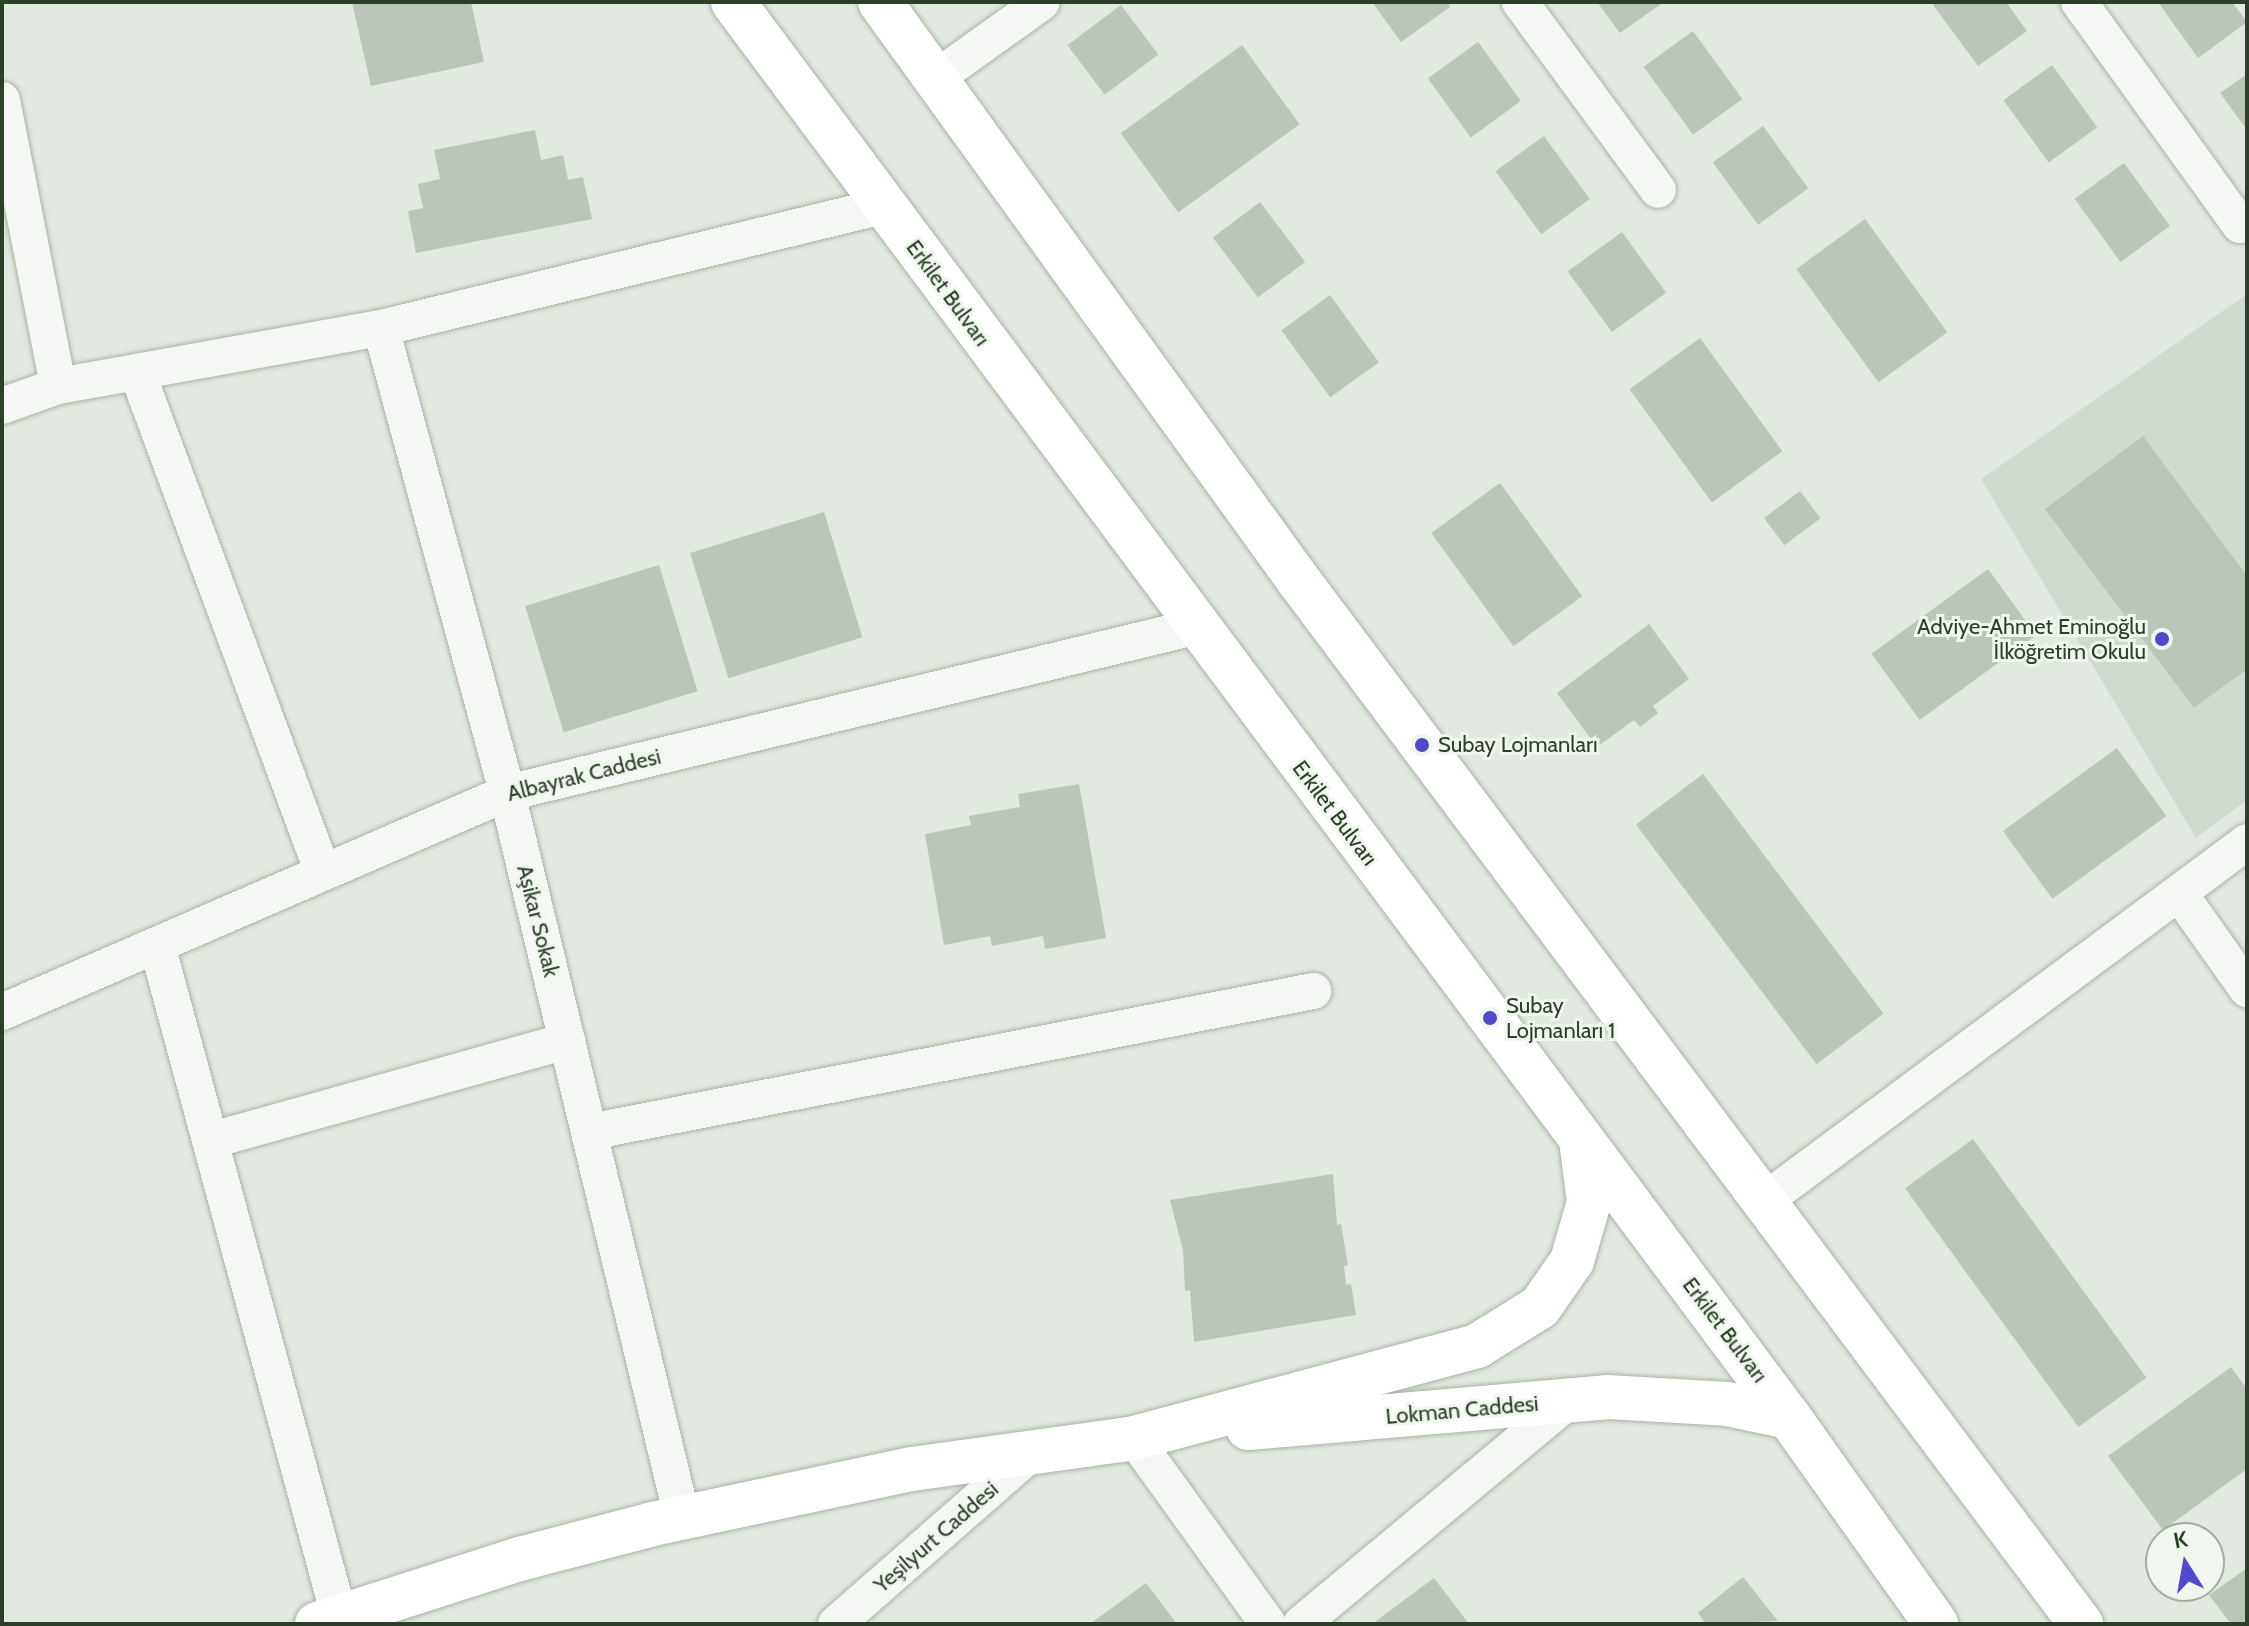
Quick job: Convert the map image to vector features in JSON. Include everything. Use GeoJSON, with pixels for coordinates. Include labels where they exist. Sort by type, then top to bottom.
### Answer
{"type":"FeatureCollection","features":[{"type":"Feature","properties":{"kind":"main road","name":"Erkilet Bulvarı"},"geometry":{"type":"LineString","coordinates":[[733,2],[1195,627],[1789,1417],[1936,1624]]}},
{"type":"Feature","properties":{"kind":"main road"},"geometry":{"type":"LineString","coordinates":[[880,2],[1299,581],[2081,1624]]}},
{"type":"Feature","properties":{"kind":"main road"},"geometry":{"type":"LineString","coordinates":[[328,1620],[520,1559],[682,1517],[912,1469],[1036,1449],[1134,1438],[1477,1346],[1521,1323],[1556,1288],[1583,1232],[1589,1202],[1581,1140]]}},
{"type":"Feature","properties":{"kind":"main road","name":"Lokman Caddesi"},"geometry":{"type":"LineString","coordinates":[[1134,1438],[1570,1400],[1665,1397],[1789,1417]]}},
{"type":"Feature","properties":{"kind":"street"},"geometry":{"type":"LineString","coordinates":[[936,78],[1042,2]]}},
{"type":"Feature","properties":{"kind":"street"},"geometry":{"type":"LineString","coordinates":[[1520,2],[1658,190]]}},
{"type":"Feature","properties":{"kind":"street"},"geometry":{"type":"LineString","coordinates":[[2079,2],[2240,225],[2247,220]]}},
{"type":"Feature","properties":{"kind":"street"},"geometry":{"type":"LineString","coordinates":[[2,100],[58,386]]}},
{"type":"Feature","properties":{"kind":"street"},"geometry":{"type":"LineString","coordinates":[[2,406],[58,386],[381,328],[883,206]]}},
{"type":"Feature","properties":{"kind":"street","name":"Aşikar Sokak"},"geometry":{"type":"LineString","coordinates":[[381,328],[507,793],[682,1517]]}},
{"type":"Feature","properties":{"kind":"street"},"geometry":{"type":"LineString","coordinates":[[137,372],[323,873]]}},
{"type":"Feature","properties":{"kind":"street","name":"Albayrak Caddesi"},"geometry":{"type":"LineString","coordinates":[[2,1012],[507,793],[1195,627]]}},
{"type":"Feature","properties":{"kind":"street"},"geometry":{"type":"LineString","coordinates":[[1764,1201],[2247,842]]}},
{"type":"Feature","properties":{"kind":"street"},"geometry":{"type":"LineString","coordinates":[[2179,893],[2247,989]]}},
{"type":"Feature","properties":{"kind":"street"},"geometry":{"type":"LineString","coordinates":[[157,945],[212,1140],[328,1620]]}},
{"type":"Feature","properties":{"kind":"street"},"geometry":{"type":"LineString","coordinates":[[589,1132],[1313,991]]}},
{"type":"Feature","properties":{"kind":"street"},"geometry":{"type":"LineString","coordinates":[[212,1140],[567,1041]]}},
{"type":"Feature","properties":{"kind":"street"},"geometry":{"type":"LineString","coordinates":[[1301,1624],[1570,1400]]}},
{"type":"Feature","properties":{"kind":"street"},"geometry":{"type":"LineString","coordinates":[[1134,1438],[1268,1624]]}},
{"type":"Feature","properties":{"kind":"street","name":"Yeşilyurt Caddesi"},"geometry":{"type":"LineString","coordinates":[[836,1624],[1036,1449]]}},
{"type":"Feature","properties":{"kind":"shaded area","name":"Adviye-Ahmet Eminoğlu İlköğretim Okulu"},"geometry":{"type":"Polygon","coordinates":[[[2247,294],[2247,800],[2196,838],[1981,479],[2247,294]]]}},
{"type":"Feature","properties":{"kind":"building"},"geometry":{"type":"Polygon","coordinates":[[[352,2],[471,2],[484,62],[371,86],[352,2]]]}},
{"type":"Feature","properties":{"kind":"building"},"geometry":{"type":"Polygon","coordinates":[[[1372,2],[1447,2],[1450,7],[1401,42],[1372,2]]]}},
{"type":"Feature","properties":{"kind":"building"},"geometry":{"type":"Polygon","coordinates":[[[1597,2],[1664,2],[1620,33],[1597,2]]]}},
{"type":"Feature","properties":{"kind":"building"},"geometry":{"type":"Polygon","coordinates":[[[1937,2],[2006,2],[2027,31],[1978,66],[1933,5],[1937,2]]]}},
{"type":"Feature","properties":{"kind":"building"},"geometry":{"type":"Polygon","coordinates":[[[2158,2],[2232,2],[2247,22],[2198,58],[2158,2]]]}},
{"type":"Feature","properties":{"kind":"building"},"geometry":{"type":"Polygon","coordinates":[[[1121,5],[1158,55],[1105,95],[1067,45],[1121,5]]]}},
{"type":"Feature","properties":{"kind":"building"},"geometry":{"type":"Polygon","coordinates":[[[1693,31],[1742,99],[1693,135],[1644,67],[1693,31]]]}},
{"type":"Feature","properties":{"kind":"building"},"geometry":{"type":"Polygon","coordinates":[[[1478,42],[1521,101],[1471,138],[1428,78],[1478,42]]]}},
{"type":"Feature","properties":{"kind":"building"},"geometry":{"type":"Polygon","coordinates":[[[1242,45],[1300,124],[1178,212],[1121,133],[1242,45]]]}},
{"type":"Feature","properties":{"kind":"building"},"geometry":{"type":"Polygon","coordinates":[[[2052,65],[2097,127],[2049,163],[2003,100],[2052,65]]]}},
{"type":"Feature","properties":{"kind":"building"},"geometry":{"type":"Polygon","coordinates":[[[2247,74],[2247,130],[2220,93],[2247,74]]]}},
{"type":"Feature","properties":{"kind":"building"},"geometry":{"type":"Polygon","coordinates":[[[1763,126],[1808,188],[1758,225],[1713,162],[1763,126]]]}},
{"type":"Feature","properties":{"kind":"building"},"geometry":{"type":"Polygon","coordinates":[[[535,130],[541,160],[563,155],[568,180],[583,177],[592,219],[416,253],[408,211],[423,208],[418,184],[440,179],[434,150],[535,130]]]}},
{"type":"Feature","properties":{"kind":"building"},"geometry":{"type":"Polygon","coordinates":[[[1544,136],[1590,199],[1541,234],[1495,171],[1544,136]]]}},
{"type":"Feature","properties":{"kind":"building"},"geometry":{"type":"Polygon","coordinates":[[[2124,163],[2170,226],[2120,262],[2075,199],[2124,163]]]}},
{"type":"Feature","properties":{"kind":"building"},"geometry":{"type":"Polygon","coordinates":[[[1260,202],[1305,262],[1258,297],[1213,238],[1260,202]]]}},
{"type":"Feature","properties":{"kind":"building"},"geometry":{"type":"Polygon","coordinates":[[[1865,219],[1947,332],[1879,382],[1796,269],[1865,219]]]}},
{"type":"Feature","properties":{"kind":"building"},"geometry":{"type":"Polygon","coordinates":[[[1622,232],[1666,293],[1612,332],[1568,271],[1622,232]]]}},
{"type":"Feature","properties":{"kind":"building"},"geometry":{"type":"Polygon","coordinates":[[[1330,295],[1379,362],[1330,397],[1281,330],[1330,295]]]}},
{"type":"Feature","properties":{"kind":"building"},"geometry":{"type":"Polygon","coordinates":[[[1700,338],[1782,451],[1712,502],[1630,389],[1700,338]]]}},
{"type":"Feature","properties":{"kind":"building"},"geometry":{"type":"Polygon","coordinates":[[[2143,436],[2247,576],[2247,669],[2194,708],[2045,509],[2143,436]]]}},
{"type":"Feature","properties":{"kind":"building"},"geometry":{"type":"Polygon","coordinates":[[[1500,483],[1582,596],[1514,646],[1431,533],[1500,483]]]}},
{"type":"Feature","properties":{"kind":"building"},"geometry":{"type":"Polygon","coordinates":[[[1800,491],[1820,518],[1785,545],[1764,518],[1800,491]]]}},
{"type":"Feature","properties":{"kind":"building"},"geometry":{"type":"Polygon","coordinates":[[[824,512],[862,637],[728,678],[690,553],[824,512]]]}},
{"type":"Feature","properties":{"kind":"building"},"geometry":{"type":"Polygon","coordinates":[[[659,565],[698,691],[564,732],[525,606],[659,565]]]}},
{"type":"Feature","properties":{"kind":"building"},"geometry":{"type":"Polygon","coordinates":[[[1988,569],[2036,635],[1920,720],[1872,654],[1988,569]]]}},
{"type":"Feature","properties":{"kind":"building"},"geometry":{"type":"Polygon","coordinates":[[[1649,624],[1689,679],[1653,706],[1658,713],[1640,727],[1634,720],[1597,747],[1557,693],[1649,624]]]}},
{"type":"Feature","properties":{"kind":"building"},"geometry":{"type":"Polygon","coordinates":[[[2117,748],[2166,816],[2052,899],[2003,831],[2117,748]]]}},
{"type":"Feature","properties":{"kind":"building"},"geometry":{"type":"Polygon","coordinates":[[[1703,774],[1884,1014],[1816,1064],[1636,825],[1703,774]]]}},
{"type":"Feature","properties":{"kind":"building"},"geometry":{"type":"Polygon","coordinates":[[[1079,784],[1106,938],[1045,949],[1043,936],[992,946],[990,936],[944,945],[925,834],[971,825],[969,816],[1020,807],[1018,794],[1079,784]]]}},
{"type":"Feature","properties":{"kind":"building"},"geometry":{"type":"Polygon","coordinates":[[[1973,1139],[2146,1378],[2078,1427],[1905,1188],[1973,1139]]]}},
{"type":"Feature","properties":{"kind":"building"},"geometry":{"type":"Polygon","coordinates":[[[1333,1174],[1337,1225],[1341,1224],[1348,1265],[1344,1266],[1346,1285],[1351,1284],[1356,1315],[1194,1342],[1190,1290],[1185,1291],[1183,1250],[1170,1200],[1333,1174]]]}},
{"type":"Feature","properties":{"kind":"building"},"geometry":{"type":"Polygon","coordinates":[[[2231,1367],[2247,1389],[2247,1469],[2174,1522],[2157,1522],[2108,1456],[2231,1367]]]}},
{"type":"Feature","properties":{"kind":"building"},"geometry":{"type":"Polygon","coordinates":[[[2247,1568],[2247,1624],[2231,1624],[2214,1602],[2225,1602],[2225,1584],[2247,1568]]]}},
{"type":"Feature","properties":{"kind":"building"},"geometry":{"type":"Polygon","coordinates":[[[1743,1577],[1778,1621],[1706,1624],[1698,1613],[1743,1577]]]}},
{"type":"Feature","properties":{"kind":"building"},"geometry":{"type":"Polygon","coordinates":[[[1434,1578],[1469,1624],[1378,1624],[1376,1621],[1434,1578]]]}},
{"type":"Feature","properties":{"kind":"building"},"geometry":{"type":"Polygon","coordinates":[[[1146,1583],[1177,1624],[1090,1624],[1146,1583]]]}},
{"type":"Feature","properties":{"kind":"place","name":"Adviye-Ahmet Eminoğlu İlköğretim Okulu"},"geometry":{"type":"Point","coordinates":[2162,639]}},
{"type":"Feature","properties":{"kind":"place","name":"Subay Lojmanları"},"geometry":{"type":"Point","coordinates":[1422,745]}},
{"type":"Feature","properties":{"kind":"place","name":"Subay Lojmanları 1"},"geometry":{"type":"Point","coordinates":[1490,1018]}}]}
